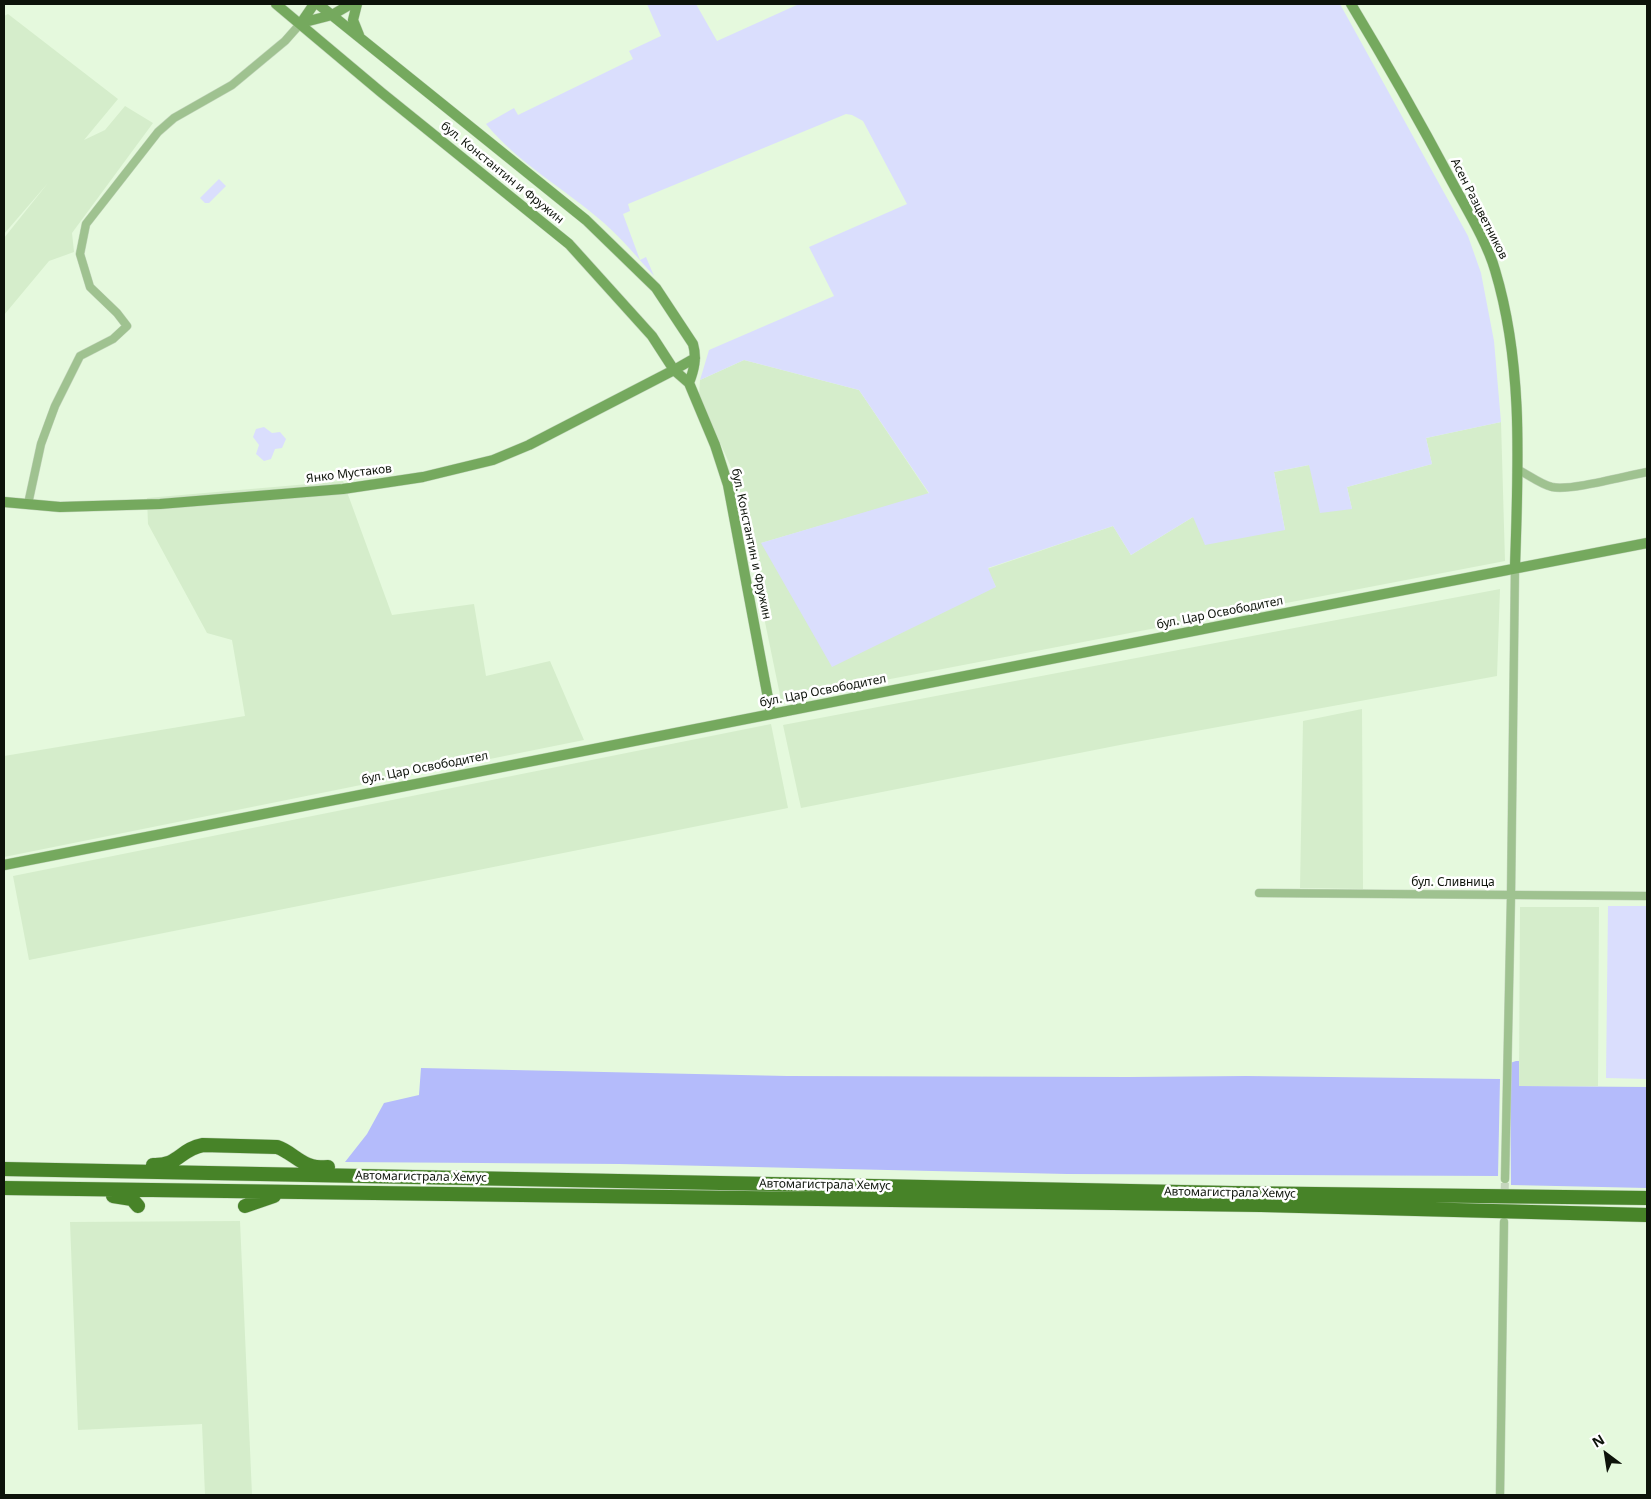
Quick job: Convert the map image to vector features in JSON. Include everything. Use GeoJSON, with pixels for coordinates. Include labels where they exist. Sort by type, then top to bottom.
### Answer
{"type":"FeatureCollection","features":[{"type":"Feature","properties":{"kind":"highway"},"geometry":{"type":"LineString","coordinates":[[64,1170],[99,1164],[163,1166],[175,1161],[192,1148],[203,1145],[277,1147],[284,1149],[307,1165],[314,1167],[436,1169],[448,1178]]}},
{"type":"Feature","properties":{"kind":"highway","name":"Автомагистрала Хемус"},"geometry":{"type":"LineString","coordinates":[[4,1169],[1222,1193],[1647,1198]]}},
{"type":"Feature","properties":{"kind":"highway","name":"Автомагистрала Хемус"},"geometry":{"type":"LineString","coordinates":[[4,1188],[1241,1205],[1647,1215]]}},
{"type":"Feature","properties":{"kind":"highway"},"geometry":{"type":"LineString","coordinates":[[68,1188],[88,1194],[132,1199],[138,1206]]}},
{"type":"Feature","properties":{"kind":"highway"},"geometry":{"type":"LineString","coordinates":[[245,1206],[255,1201],[288,1192]]}},
{"type":"Feature","properties":{"kind":"street","name":"бул. Константин и Фружин"},"geometry":{"type":"LineString","coordinates":[[276,4],[569,244],[652,336],[674,370],[689,383],[715,445],[728,485],[771,714]]}},
{"type":"Feature","properties":{"kind":"street"},"geometry":{"type":"LineString","coordinates":[[28,504],[41,444],[55,406],[80,356],[113,339],[127,326],[117,313],[90,287],[80,254],[86,224],[158,132],[174,118],[232,85],[286,41],[314,4]]}},
{"type":"Feature","properties":{"kind":"street","name":"бул. Константин и Фружин"},"geometry":{"type":"LineString","coordinates":[[318,4],[586,220],[656,288],[693,344],[695,358]]}},
{"type":"Feature","properties":{"kind":"street"},"geometry":{"type":"LineString","coordinates":[[301,23],[332,16],[351,4]]}},
{"type":"Feature","properties":{"kind":"street"},"geometry":{"type":"LineString","coordinates":[[357,4],[354,20],[359,36]]}},
{"type":"Feature","properties":{"kind":"street","name":"Асен Разцветников"},"geometry":{"type":"LineString","coordinates":[[1351,4],[1443,166],[1476,228],[1495,269],[1511,338],[1518,469],[1515,567]]}},
{"type":"Feature","properties":{"kind":"street"},"geometry":{"type":"LineString","coordinates":[[689,383],[694,369],[695,358]]}},
{"type":"Feature","properties":{"kind":"street","name":"Янко Мустаков"},"geometry":{"type":"LineString","coordinates":[[4,502],[83,506],[160,504],[343,489],[423,477],[493,460],[529,445],[695,358]]}},
{"type":"Feature","properties":{"kind":"street"},"geometry":{"type":"LineString","coordinates":[[1518,469],[1543,484],[1568,488],[1647,472]]}},
{"type":"Feature","properties":{"kind":"street","name":"бул. Цар Освободител"},"geometry":{"type":"LineString","coordinates":[[4,865],[527,760],[1647,542]]}},
{"type":"Feature","properties":{"kind":"street"},"geometry":{"type":"LineString","coordinates":[[1505,1179],[1515,567]]}},
{"type":"Feature","properties":{"kind":"street","name":"бул. Сливница"},"geometry":{"type":"LineString","coordinates":[[1259,893],[1647,896]]}},
{"type":"Feature","properties":{"kind":"street"},"geometry":{"type":"LineString","coordinates":[[1500,1495],[1504,1222]]}},
{"type":"Feature","properties":{"kind":"shaded area"},"geometry":{"type":"Polygon","coordinates":[[[647,4],[696,4],[717,41],[799,4],[1340,4],[1468,236],[1481,273],[1494,341],[1501,422],[1426,438],[1432,464],[1347,487],[1352,509],[1320,513],[1309,465],[1274,472],[1285,530],[1205,545],[1193,517],[1131,555],[1113,526],[988,568],[996,587],[832,667],[761,543],[929,493],[859,390],[744,360],[700,380],[709,350],[834,296],[809,247],[907,204],[863,121],[846,114],[628,204],[630,211],[623,214],[640,260],[646,257],[654,276],[624,242],[604,223],[512,151],[486,124],[514,108],[518,115],[633,59],[629,51],[661,36],[647,4]]]}},
{"type":"Feature","properties":{"kind":"shaded area"},"geometry":{"type":"Polygon","coordinates":[[[8,14],[118,99],[84,140],[105,130],[125,106],[153,123],[72,233],[74,252],[49,261],[4,315],[4,238],[48,183],[4,234],[4,16],[8,14]]]}},
{"type":"Feature","properties":{"kind":"shaded area"},"geometry":{"type":"Polygon","coordinates":[[[219,179],[226,186],[209,203],[205,203],[200,198],[219,179]]]}},
{"type":"Feature","properties":{"kind":"shaded area"},"geometry":{"type":"Polygon","coordinates":[[[744,360],[859,390],[929,494],[761,543],[996,587],[987,569],[1113,526],[1131,555],[1193,517],[1285,530],[1274,472],[1309,465],[1352,509],[1347,487],[1432,464],[1426,438],[1501,422],[1505,561],[781,700],[735,476],[699,396],[700,380],[744,360]]]}},
{"type":"Feature","properties":{"kind":"shaded area"},"geometry":{"type":"Polygon","coordinates":[[[264,427],[272,433],[280,432],[286,439],[282,448],[275,449],[271,459],[264,461],[256,454],[259,445],[253,437],[256,429],[264,427]]]}},
{"type":"Feature","properties":{"kind":"shaded area"},"geometry":{"type":"Polygon","coordinates":[[[343,481],[392,615],[474,604],[486,676],[550,661],[584,740],[4,857],[4,756],[245,716],[232,640],[207,633],[148,524],[147,498],[343,481]]]}},
{"type":"Feature","properties":{"kind":"shaded area"},"geometry":{"type":"Polygon","coordinates":[[[1500,589],[1497,676],[1125,744],[801,808],[783,725],[1500,589]]]}},
{"type":"Feature","properties":{"kind":"shaded area"},"geometry":{"type":"Polygon","coordinates":[[[1362,709],[1363,889],[1300,888],[1303,721],[1362,709]]]}},
{"type":"Feature","properties":{"kind":"shaded area"},"geometry":{"type":"Polygon","coordinates":[[[771,724],[788,808],[29,960],[13,876],[771,724]]]}},
{"type":"Feature","properties":{"kind":"shaded area"},"geometry":{"type":"Polygon","coordinates":[[[1608,906],[1647,906],[1647,1079],[1606,1078],[1608,906]]]}},
{"type":"Feature","properties":{"kind":"shaded area"},"geometry":{"type":"Polygon","coordinates":[[[1520,907],[1599,907],[1598,1086],[1519,1086],[1520,907]]]}},
{"type":"Feature","properties":{"kind":"shaded area"},"geometry":{"type":"Polygon","coordinates":[[[1519,1061],[1519,1086],[1647,1087],[1647,1188],[1511,1185],[1510,1063],[1519,1061]]]}},
{"type":"Feature","properties":{"kind":"shaded area"},"geometry":{"type":"Polygon","coordinates":[[[421,1068],[787,1076],[1246,1076],[1500,1079],[1498,1176],[1067,1174],[619,1164],[345,1162],[367,1134],[384,1103],[419,1095],[421,1068]]]}},
{"type":"Feature","properties":{"kind":"shaded area"},"geometry":{"type":"Polygon","coordinates":[[[240,1221],[252,1495],[205,1495],[202,1424],[78,1430],[70,1222],[240,1221]]]}},
{"type":"Feature","properties":{"kind":"tunnel"},"geometry":{"type":"LineString","coordinates":[[1504,1215],[1505,1179]]}}]}
